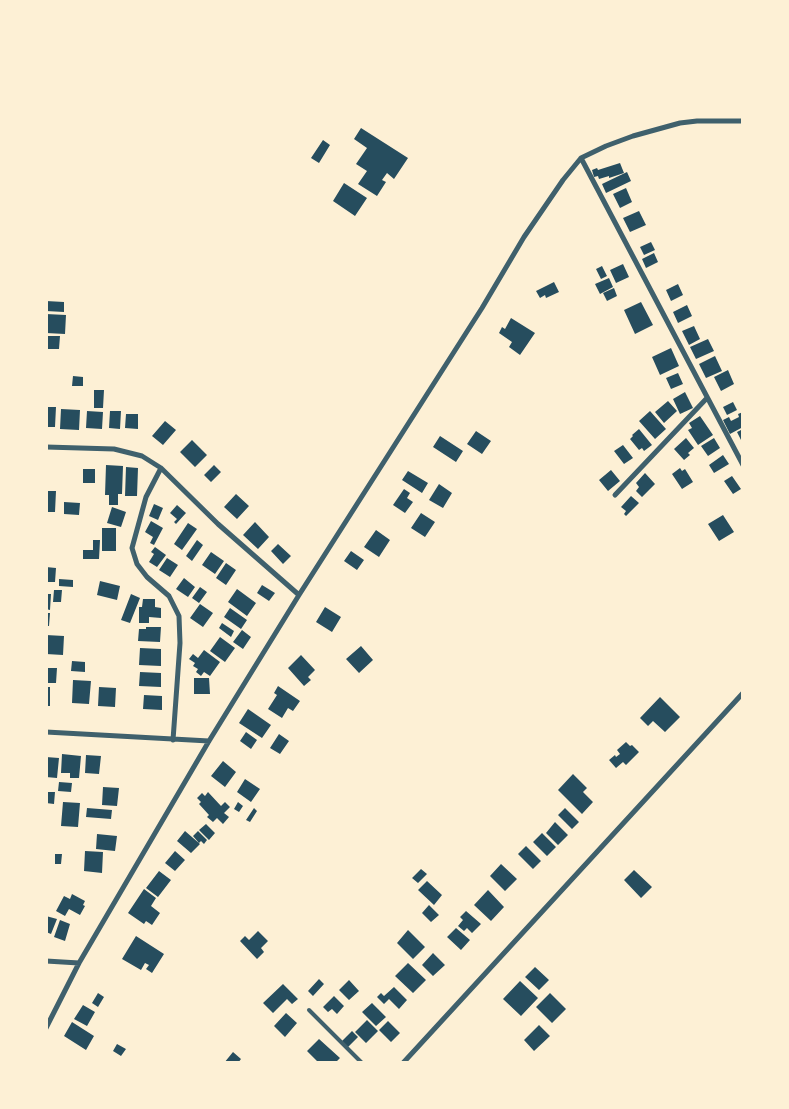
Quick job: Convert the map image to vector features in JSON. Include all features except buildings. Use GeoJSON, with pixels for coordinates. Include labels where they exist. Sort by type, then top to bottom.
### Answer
{"type":"FeatureCollection","features":[{"type":"Feature","properties":{"kind":"street"},"geometry":{"type":"LineString","coordinates":[[46,1028],[79,964],[209,741],[299,595],[482,308],[524,238],[563,180],[581,158],[633,136],[680,123],[743,121]]}},
{"type":"Feature","properties":{"kind":"street"},"geometry":{"type":"LineString","coordinates":[[581,158],[743,465]]}},
{"type":"Feature","properties":{"kind":"street"},"geometry":{"type":"LineString","coordinates":[[615,495],[707,398]]}},
{"type":"Feature","properties":{"kind":"street"},"geometry":{"type":"LineString","coordinates":[[46,447],[114,449],[142,456],[160,468],[218,524],[299,595]]}},
{"type":"Feature","properties":{"kind":"street"},"geometry":{"type":"LineString","coordinates":[[160,468],[146,497],[132,548],[137,564],[147,577],[169,596],[179,616],[180,643],[173,740]]}},
{"type":"Feature","properties":{"kind":"street"},"geometry":{"type":"LineString","coordinates":[[403,1063],[743,693]]}},
{"type":"Feature","properties":{"kind":"street"},"geometry":{"type":"LineString","coordinates":[[46,732],[209,741]]}},
{"type":"Feature","properties":{"kind":"street"},"geometry":{"type":"LineString","coordinates":[[46,961],[79,964]]}},
{"type":"Feature","properties":{"kind":"lane"},"geometry":{"type":"LineString","coordinates":[[309,1010],[362,1063]]}}]}
